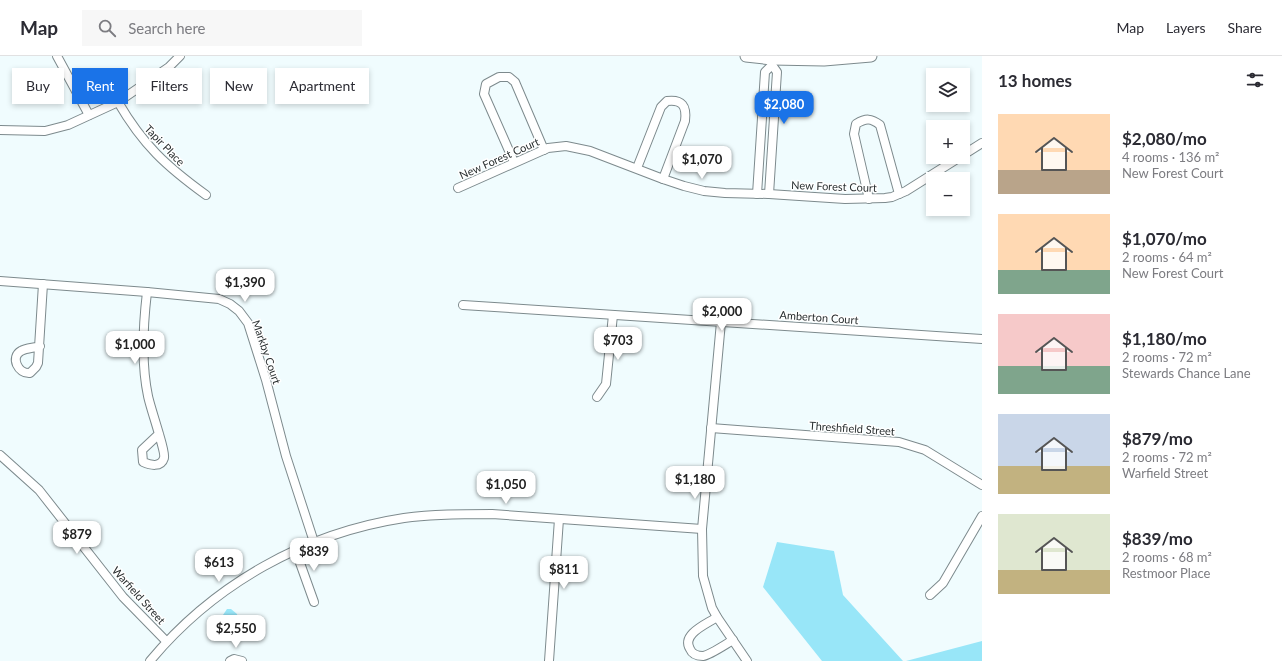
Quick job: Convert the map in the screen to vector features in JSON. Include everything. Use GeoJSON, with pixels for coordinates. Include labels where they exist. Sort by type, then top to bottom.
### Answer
{"type":"FeatureCollection","features":[{"type":"Feature","properties":{"kind":"street"},"geometry":{"type":"LineString","coordinates":[[57,56],[89,115]]}},
{"type":"Feature","properties":{"kind":"street"},"geometry":{"type":"LineString","coordinates":[[128,95],[169,66],[180,56]]}},
{"type":"Feature","properties":{"kind":"street"},"geometry":{"type":"LineString","coordinates":[[746,56],[772,60],[824,60],[871,56]]}},
{"type":"Feature","properties":{"kind":"street"},"geometry":{"type":"LineString","coordinates":[[757,194],[765,72],[772,60]]}},
{"type":"Feature","properties":{"kind":"street"},"geometry":{"type":"LineString","coordinates":[[769,194],[777,72],[772,60]]}},
{"type":"Feature","properties":{"kind":"street"},"geometry":{"type":"LineString","coordinates":[[514,162],[484,94],[486,84],[494,79],[504,76],[515,82],[544,150]]}},
{"type":"Feature","properties":{"kind":"street"},"geometry":{"type":"LineString","coordinates":[[638,168],[661,107],[667,101],[678,101],[683,104],[686,111],[685,121],[663,179]]}},
{"type":"Feature","properties":{"kind":"street"},"geometry":{"type":"LineString","coordinates":[[0,130],[26,131],[57,129],[114,104]]}},
{"type":"Feature","properties":{"kind":"street","name":"Tapir Place"},"geometry":{"type":"LineString","coordinates":[[119,104],[137,133],[156,155],[179,176],[206,195]]}},
{"type":"Feature","properties":{"kind":"street"},"geometry":{"type":"LineString","coordinates":[[869,199],[854,134],[856,124],[868,119],[873,120],[880,125],[899,194]]}},
{"type":"Feature","properties":{"kind":"street"},"geometry":{"type":"LineString","coordinates":[[970,151],[982,143]]}},
{"type":"Feature","properties":{"kind":"street","name":"New Forest Court"},"geometry":{"type":"LineString","coordinates":[[458,188],[514,162],[556,146],[577,148],[600,154],[663,179],[704,191],[838,199],[885,198],[899,194],[948,164]]}},
{"type":"Feature","properties":{"kind":"street","name":"Markby Court"},"geometry":{"type":"LineString","coordinates":[[0,281],[219,299],[230,304],[239,311],[248,323],[266,380],[286,456],[314,542]]}},
{"type":"Feature","properties":{"kind":"street"},"geometry":{"type":"LineString","coordinates":[[40,346],[43,284]]}},
{"type":"Feature","properties":{"kind":"street"},"geometry":{"type":"LineString","coordinates":[[147,292],[144,349],[146,379],[148,396],[159,434]]}},
{"type":"Feature","properties":{"kind":"street","name":"Amberton Court"},"geometry":{"type":"LineString","coordinates":[[462,305],[982,339]]}},
{"type":"Feature","properties":{"kind":"street"},"geometry":{"type":"LineString","coordinates":[[597,397],[606,384],[613,315]]}},
{"type":"Feature","properties":{"kind":"street"},"geometry":{"type":"LineString","coordinates":[[720,322],[702,529],[703,576],[710,602],[717,617],[747,661]]}},
{"type":"Feature","properties":{"kind":"street","name":"Threshfield Street"},"geometry":{"type":"LineString","coordinates":[[711,428],[899,442],[925,450],[982,485]]}},
{"type":"Feature","properties":{"kind":"street","name":"Warfield Street"},"geometry":{"type":"LineString","coordinates":[[0,455],[39,490],[123,597],[166,641]]}},
{"type":"Feature","properties":{"kind":"street"},"geometry":{"type":"LineString","coordinates":[[150,661],[166,641],[199,610],[261,567],[296,549],[363,527],[403,518],[433,515],[492,514],[702,529]]}},
{"type":"Feature","properties":{"kind":"street"},"geometry":{"type":"LineString","coordinates":[[930,595],[943,583],[982,516]]}},
{"type":"Feature","properties":{"kind":"street"},"geometry":{"type":"LineString","coordinates":[[549,661],[559,519]]}},
{"type":"Feature","properties":{"kind":"street"},"geometry":{"type":"LineString","coordinates":[[296,549],[314,602]]}},
{"type":"Feature","properties":{"kind":"street"},"geometry":{"type":"LineString","coordinates":[[717,617],[692,633],[688,639],[688,646],[691,652],[697,656],[704,656],[733,640]]}},
{"type":"Feature","properties":{"kind":"street"},"geometry":{"type":"LineString","coordinates":[[230,661],[234,659],[242,661]]}},
{"type":"Feature","properties":{"kind":"shaded area"},"geometry":{"type":"Polygon","coordinates":[[[777,542],[834,551],[843,595],[903,661],[822,661],[763,587],[777,542]]]}},
{"type":"Feature","properties":{"kind":"shaded area"},"geometry":{"type":"Polygon","coordinates":[[[227,609],[231,609],[237,614],[238,619],[228,633],[224,634],[218,628],[217,624],[227,609]]]}},
{"type":"Feature","properties":{"kind":"shaded area"},"geometry":{"type":"Polygon","coordinates":[[[982,641],[982,661],[906,661],[982,641]]]}}]}
